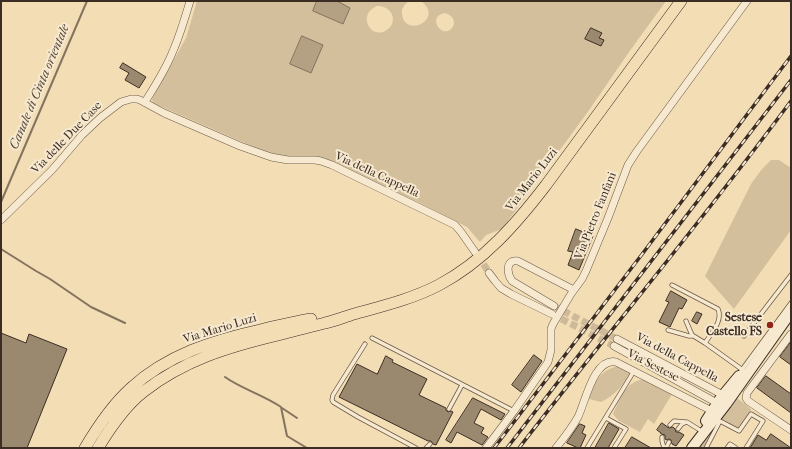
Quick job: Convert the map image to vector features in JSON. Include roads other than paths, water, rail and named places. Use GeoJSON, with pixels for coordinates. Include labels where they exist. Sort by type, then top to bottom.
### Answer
{"type":"FeatureCollection","features":[{"type":"Feature","properties":{"kind":"main road","name":"Via Mario Luzi"},"geometry":{"type":"LineString","coordinates":[[98,448],[115,421],[148,388],[204,356],[237,345],[325,323],[397,302],[426,291],[464,270],[489,250],[523,215],[681,1]]}},
{"type":"Feature","properties":{"kind":"main road"},"geometry":{"type":"LineString","coordinates":[[692,448],[745,373],[768,345],[791,312]]}},
{"type":"Feature","properties":{"kind":"main road","name":"Via Mario Luzi"},"geometry":{"type":"LineString","coordinates":[[85,448],[102,421],[132,387],[151,372],[183,354],[216,341],[239,335],[305,320],[353,314]]}},
{"type":"Feature","properties":{"kind":"main road"},"geometry":{"type":"LineString","coordinates":[[689,448],[704,431],[720,399],[745,373]]}},
{"type":"Feature","properties":{"kind":"street"},"geometry":{"type":"LineString","coordinates":[[145,102],[174,51],[190,1]]}},
{"type":"Feature","properties":{"kind":"street","name":"Via Pietro Fanfani"},"geometry":{"type":"LineString","coordinates":[[486,448],[548,362],[551,350],[551,329],[553,324],[582,280],[628,166],[637,151],[747,1]]}},
{"type":"Feature","properties":{"kind":"street","name":"Via delle Due Case"},"geometry":{"type":"LineString","coordinates":[[1,220],[52,170],[82,135],[115,105],[134,98],[145,102]]}},
{"type":"Feature","properties":{"kind":"street","name":"Via della Cappella"},"geometry":{"type":"LineString","coordinates":[[145,102],[164,113],[240,146],[271,157],[288,160],[315,160],[332,165],[455,225],[475,252]]}},
{"type":"Feature","properties":{"kind":"street"},"geometry":{"type":"LineString","coordinates":[[489,273],[501,288],[512,294],[553,310],[512,281],[508,275],[508,267],[514,260],[574,290]]}},
{"type":"Feature","properties":{"kind":"street"},"geometry":{"type":"LineString","coordinates":[[791,334],[747,393],[746,398],[748,401],[791,430]]}},
{"type":"Feature","properties":{"kind":"street","name":"Via della Cappella"},"geometry":{"type":"LineString","coordinates":[[616,343],[691,388],[720,399]]}},
{"type":"Feature","properties":{"kind":"street","name":"Via Sestese"},"geometry":{"type":"LineString","coordinates":[[556,448],[578,417],[593,378],[606,363],[613,361],[634,371],[720,399]]}},
{"type":"Feature","properties":{"kind":"street","name":"Via della Cappella"},"geometry":{"type":"LineString","coordinates":[[704,431],[720,399],[745,373]]}},
{"type":"Feature","properties":{"kind":"lane"},"geometry":{"type":"LineString","coordinates":[[744,336],[791,275]]}},
{"type":"Feature","properties":{"kind":"lane"},"geometry":{"type":"LineString","coordinates":[[672,285],[718,309],[720,314],[718,322],[705,343]]}},
{"type":"Feature","properties":{"kind":"lane"},"geometry":{"type":"LineString","coordinates":[[686,321],[691,333],[694,336],[745,373],[791,303]]}},
{"type":"Feature","properties":{"kind":"lane"},"geometry":{"type":"LineString","coordinates":[[668,330],[694,336]]}},
{"type":"Feature","properties":{"kind":"lane"},"geometry":{"type":"LineString","coordinates":[[372,338],[514,411]]}},
{"type":"Feature","properties":{"kind":"lane"},"geometry":{"type":"LineString","coordinates":[[365,344],[333,395],[332,400],[333,402],[416,448]]}},
{"type":"Feature","properties":{"kind":"lane"},"geometry":{"type":"LineString","coordinates":[[588,448],[634,371]]}},
{"type":"Feature","properties":{"kind":"lane"},"geometry":{"type":"LineString","coordinates":[[449,409],[462,385]]}},
{"type":"Feature","properties":{"kind":"lane"},"geometry":{"type":"LineString","coordinates":[[706,448],[720,421],[739,431],[751,414],[763,422],[746,448]]}},
{"type":"Feature","properties":{"kind":"lane"},"geometry":{"type":"LineString","coordinates":[[606,418],[626,429],[614,448]]}},
{"type":"Feature","properties":{"kind":"lane"},"geometry":{"type":"LineString","coordinates":[[670,425],[674,421],[687,422],[704,431]]}},
{"type":"Feature","properties":{"kind":"lane"},"geometry":{"type":"LineString","coordinates":[[678,430],[682,424],[687,422]]}},
{"type":"Feature","properties":{"kind":"lane"},"geometry":{"type":"LineString","coordinates":[[662,436],[662,441],[665,448]]}},
{"type":"Feature","properties":{"kind":"lane"},"geometry":{"type":"LineString","coordinates":[[665,448],[669,442]]}},
{"type":"Feature","properties":{"kind":"lane"},"geometry":{"type":"LineString","coordinates":[[426,448],[430,444]]}},
{"type":"Feature","properties":{"kind":"lane"},"geometry":{"type":"LineString","coordinates":[[727,448],[730,444],[736,448]]}},
{"type":"Feature","properties":{"kind":"waterway","name":"Canale di Cinta orientale"},"geometry":{"type":"LineString","coordinates":[[1,202],[87,1]]}},
{"type":"Feature","properties":{"kind":"waterway"},"geometry":{"type":"LineString","coordinates":[[1,249],[50,279],[91,307],[125,323]]}},
{"type":"Feature","properties":{"kind":"waterway"},"geometry":{"type":"LineString","coordinates":[[225,377],[281,407],[287,436],[307,448]]}},
{"type":"Feature","properties":{"kind":"waterway"},"geometry":{"type":"LineString","coordinates":[[282,408],[297,418]]}},
{"type":"Feature","properties":{"kind":"tunnel"},"geometry":{"type":"LineString","coordinates":[[478,255],[489,273]]}},
{"type":"Feature","properties":{"kind":"tunnel"},"geometry":{"type":"LineString","coordinates":[[554,306],[617,339]]}},
{"type":"Feature","properties":{"kind":"tunnel"},"geometry":{"type":"LineString","coordinates":[[552,314],[614,346]]}},
{"type":"Feature","properties":{"kind":"railway"},"geometry":{"type":"LineString","coordinates":[[494,448],[791,56]]}},
{"type":"Feature","properties":{"kind":"railway"},"geometry":{"type":"LineString","coordinates":[[507,448],[791,80]]}},
{"type":"Feature","properties":{"kind":"railway"},"geometry":{"type":"LineString","coordinates":[[519,448],[724,189],[791,101]]}},
{"type":"Feature","properties":{"kind":"place","name":"Sestese Castello FS"},"geometry":{"type":"Point","coordinates":[770,325]}}]}
